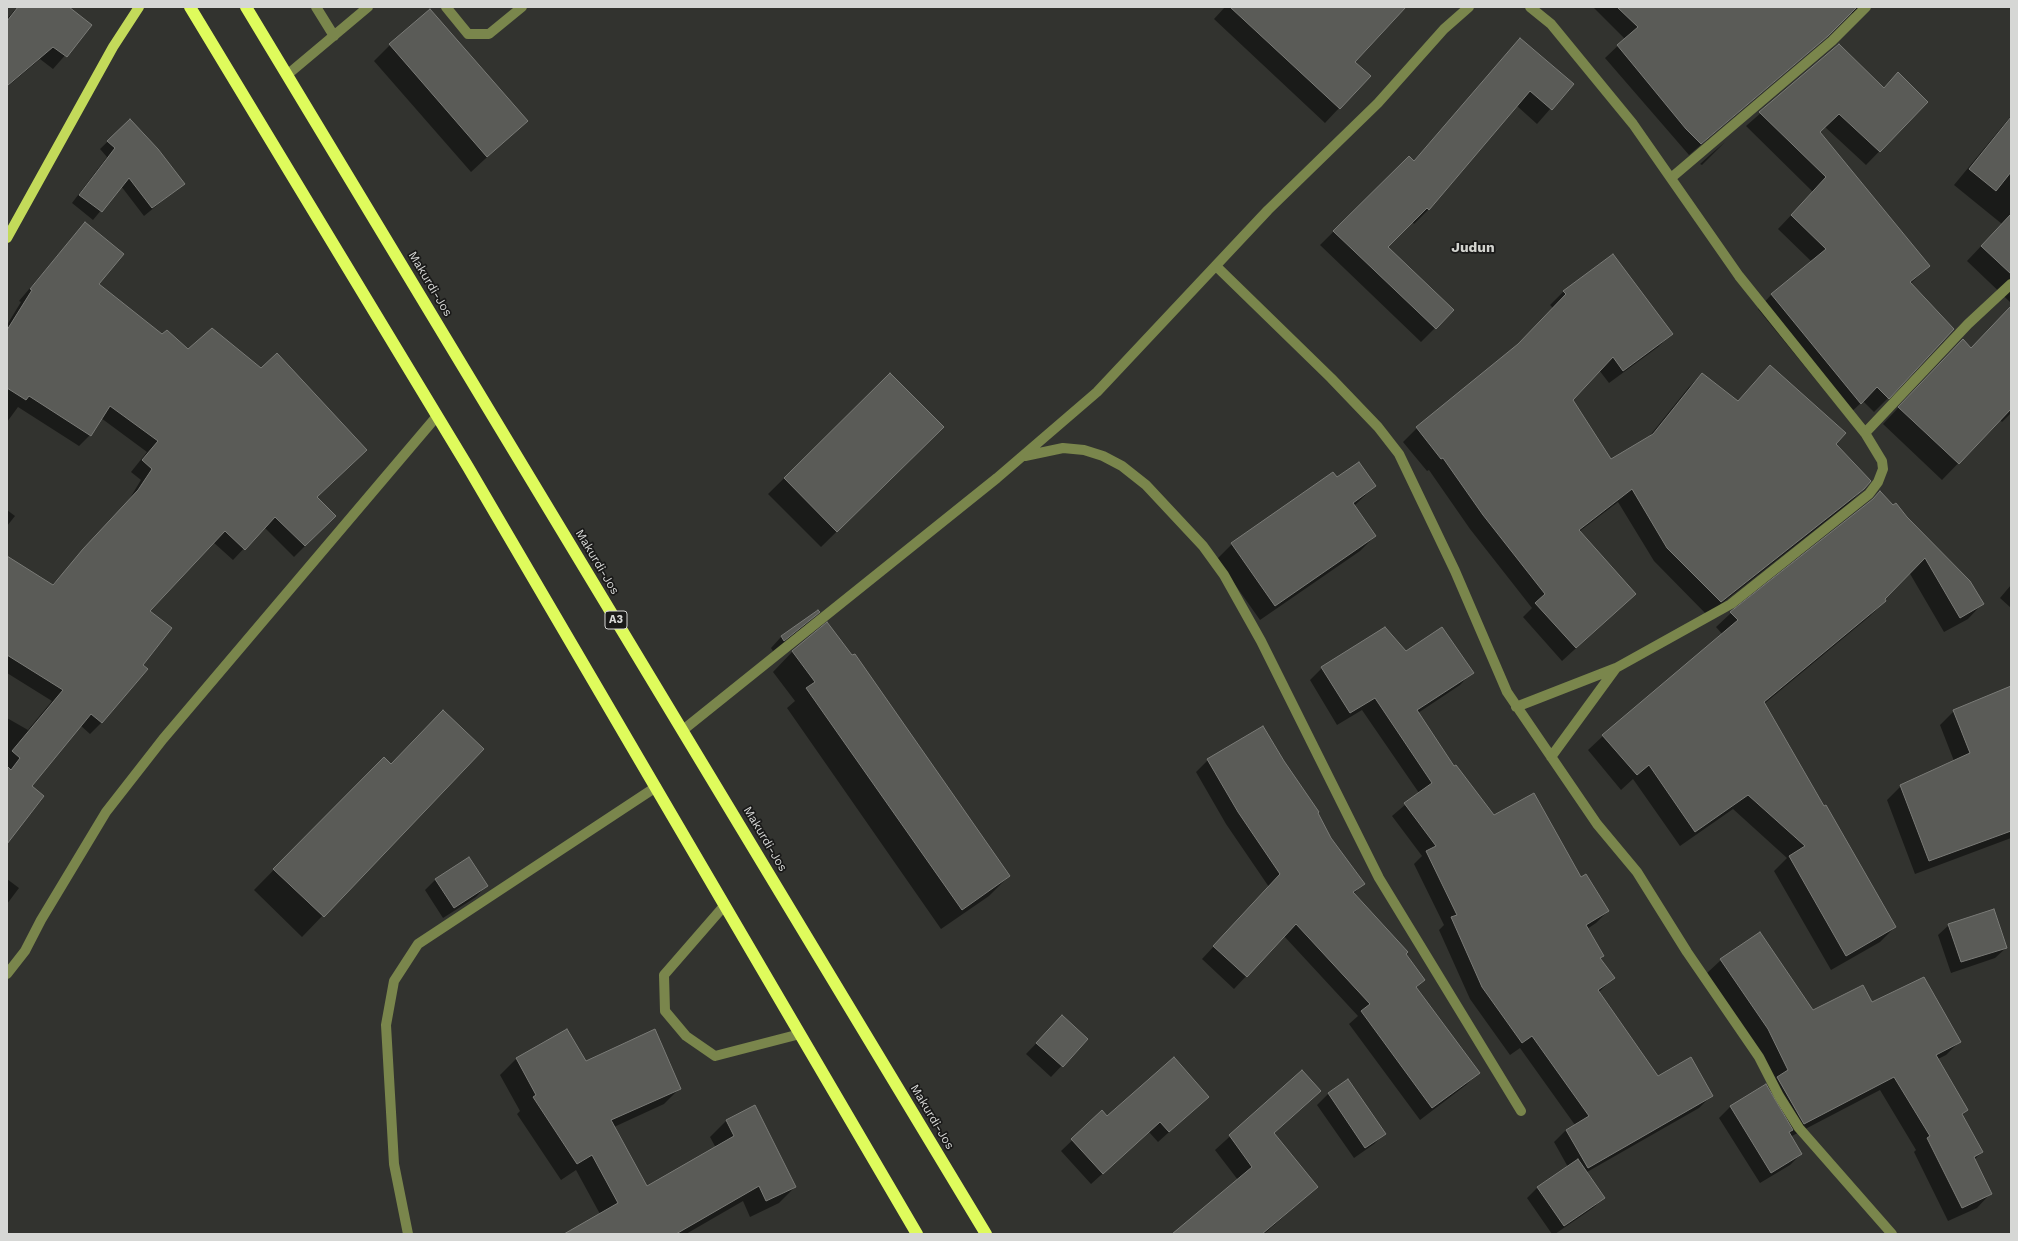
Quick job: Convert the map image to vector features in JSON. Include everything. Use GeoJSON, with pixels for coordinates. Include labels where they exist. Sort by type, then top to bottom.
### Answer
{"type":"FeatureCollection","features":[{"type":"Feature","properties":{"kind":"highway"},"geometry":{"type":"LineString","coordinates":[[190,7],[437,416],[917,1234]]}},
{"type":"Feature","properties":{"kind":"highway","name":"Makurdi-Jos"},"geometry":{"type":"LineString","coordinates":[[246,7],[986,1234]]}},
{"type":"Feature","properties":{"kind":"main road"},"geometry":{"type":"LineString","coordinates":[[7,238],[113,47],[139,7]]}},
{"type":"Feature","properties":{"kind":"street"},"geometry":{"type":"LineString","coordinates":[[316,7],[334,36]]}},
{"type":"Feature","properties":{"kind":"street"},"geometry":{"type":"LineString","coordinates":[[287,75],[368,7]]}},
{"type":"Feature","properties":{"kind":"street"},"geometry":{"type":"LineString","coordinates":[[446,7],[468,34],[489,34],[522,7]]}},
{"type":"Feature","properties":{"kind":"street"},"geometry":{"type":"LineString","coordinates":[[682,730],[1023,456],[1097,392],[1268,210],[1378,103],[1444,29],[1469,7]]}},
{"type":"Feature","properties":{"kind":"street"},"geometry":{"type":"LineString","coordinates":[[1516,707],[1616,668],[1731,604],[1869,494],[1878,482],[1883,469],[1882,461],[1865,434],[1740,276],[1628,118],[1551,24],[1530,7]]}},
{"type":"Feature","properties":{"kind":"street"},"geometry":{"type":"LineString","coordinates":[[1671,178],[1832,41],[1866,7]]}},
{"type":"Feature","properties":{"kind":"street"},"geometry":{"type":"LineString","coordinates":[[1216,266],[1331,378],[1378,427],[1399,454],[1455,571],[1506,692],[1597,824],[1637,872],[1687,952],[1759,1058],[1779,1096],[1799,1128],[1892,1234]]}},
{"type":"Feature","properties":{"kind":"street"},"geometry":{"type":"LineString","coordinates":[[1865,434],[1968,324],[2011,284]]}},
{"type":"Feature","properties":{"kind":"street"},"geometry":{"type":"LineString","coordinates":[[7,974],[25,951],[41,920],[106,812],[163,739],[437,416]]}},
{"type":"Feature","properties":{"kind":"street"},"geometry":{"type":"LineString","coordinates":[[1023,456],[1063,448],[1084,450],[1103,456],[1122,466],[1146,485],[1203,546],[1224,575],[1262,641],[1380,878],[1521,1111]]}},
{"type":"Feature","properties":{"kind":"street"},"geometry":{"type":"LineString","coordinates":[[1551,757],[1616,668]]}},
{"type":"Feature","properties":{"kind":"street"},"geometry":{"type":"LineString","coordinates":[[408,1234],[394,1164],[386,1025],[394,981],[418,944],[656,787]]}},
{"type":"Feature","properties":{"kind":"street"},"geometry":{"type":"LineString","coordinates":[[724,906],[664,975],[665,1011],[686,1036],[715,1056],[800,1034]]}},
{"type":"Feature","properties":{"kind":"building"},"geometry":{"type":"Polygon","coordinates":[[[18,7],[69,7],[92,25],[67,57],[53,47],[7,86],[7,21],[18,7]]]}},
{"type":"Feature","properties":{"kind":"building"},"geometry":{"type":"Polygon","coordinates":[[[1230,7],[1406,7],[1355,62],[1371,76],[1340,109],[1230,7]]]}},
{"type":"Feature","properties":{"kind":"building"},"geometry":{"type":"Polygon","coordinates":[[[1617,7],[1857,7],[1828,36],[1701,144],[1686,129],[1617,45],[1638,27],[1617,7]]]}},
{"type":"Feature","properties":{"kind":"building"},"geometry":{"type":"Polygon","coordinates":[[[430,9],[528,121],[487,157],[389,44],[430,9]]]}},
{"type":"Feature","properties":{"kind":"building"},"geometry":{"type":"Polygon","coordinates":[[[1520,38],[1574,84],[1552,110],[1530,91],[1429,210],[1427,208],[1388,247],[1454,310],[1436,329],[1333,231],[1409,156],[1414,161],[1520,38]]]}},
{"type":"Feature","properties":{"kind":"building"},"geometry":{"type":"Polygon","coordinates":[[[1839,44],[1884,88],[1898,72],[1928,102],[1880,152],[1839,114],[1820,132],[1930,266],[1910,282],[1954,329],[1889,399],[1877,387],[1861,404],[1771,294],[1826,249],[1791,215],[1826,177],[1759,112],[1839,44]]]}},
{"type":"Feature","properties":{"kind":"building"},"geometry":{"type":"Polygon","coordinates":[[[2011,117],[2011,172],[1996,191],[1969,169],[2011,117]]]}},
{"type":"Feature","properties":{"kind":"building"},"geometry":{"type":"Polygon","coordinates":[[[130,119],[158,149],[185,184],[152,208],[129,178],[102,212],[79,195],[115,148],[107,141],[130,119]]]}},
{"type":"Feature","properties":{"kind":"building"},"geometry":{"type":"Polygon","coordinates":[[[2011,214],[2011,274],[1981,246],[2011,214]]]}},
{"type":"Feature","properties":{"kind":"building"},"geometry":{"type":"Polygon","coordinates":[[[85,222],[124,254],[99,284],[162,334],[167,330],[188,349],[212,328],[261,368],[277,353],[367,450],[317,497],[336,516],[305,546],[275,517],[245,550],[225,531],[150,611],[172,628],[143,665],[148,669],[102,723],[91,714],[32,786],[44,796],[7,844],[7,766],[11,770],[20,758],[12,751],[63,690],[7,655],[7,556],[53,585],[83,549],[138,490],[152,469],[142,460],[158,441],[110,406],[91,436],[29,396],[26,400],[7,388],[7,330],[32,290],[30,289],[85,222]]]}},
{"type":"Feature","properties":{"kind":"building"},"geometry":{"type":"Polygon","coordinates":[[[1613,254],[1673,334],[1623,371],[1613,357],[1573,400],[1611,459],[1653,434],[1702,373],[1738,401],[1770,365],[1846,433],[1836,444],[1871,481],[1864,489],[1721,602],[1667,548],[1632,489],[1579,530],[1636,594],[1576,648],[1535,603],[1545,594],[1483,515],[1443,458],[1441,459],[1416,427],[1518,344],[1566,294],[1563,291],[1613,254]]]}},
{"type":"Feature","properties":{"kind":"building"},"geometry":{"type":"Polygon","coordinates":[[[2011,306],[2011,409],[1959,464],[1898,407],[1963,339],[1971,348],[2011,306]]]}},
{"type":"Feature","properties":{"kind":"building"},"geometry":{"type":"Polygon","coordinates":[[[890,373],[944,427],[837,532],[784,478],[890,373]]]}},
{"type":"Feature","properties":{"kind":"building"},"geometry":{"type":"Polygon","coordinates":[[[1359,462],[1376,486],[1353,503],[1376,536],[1275,606],[1231,543],[1333,472],[1337,477],[1359,462]]]}},
{"type":"Feature","properties":{"kind":"building"},"geometry":{"type":"Polygon","coordinates":[[[1880,491],[1893,505],[1896,503],[1907,517],[1970,581],[1984,604],[1960,618],[1925,558],[1885,599],[1886,601],[1764,702],[1824,806],[1826,805],[1896,927],[1846,956],[1789,856],[1805,846],[1748,795],[1695,832],[1649,765],[1637,775],[1602,735],[1738,620],[1730,612],[1873,499],[1880,491]]]}},
{"type":"Feature","properties":{"kind":"building"},"geometry":{"type":"Polygon","coordinates":[[[818,610],[820,612],[784,641],[781,636],[818,610]]]}},
{"type":"Feature","properties":{"kind":"building"},"geometry":{"type":"Polygon","coordinates":[[[827,622],[852,655],[855,654],[1010,876],[962,910],[806,688],[815,682],[792,651],[827,622]]]}},
{"type":"Feature","properties":{"kind":"building"},"geometry":{"type":"Polygon","coordinates":[[[1385,627],[1406,651],[1442,627],[1474,673],[1417,710],[1454,766],[1456,765],[1494,815],[1534,793],[1581,877],[1586,874],[1609,911],[1586,925],[1604,956],[1600,958],[1615,978],[1598,990],[1658,1076],[1691,1057],[1713,1096],[1588,1168],[1566,1130],[1589,1116],[1532,1036],[1522,1043],[1482,987],[1451,917],[1457,915],[1426,851],[1436,846],[1404,803],[1432,783],[1375,698],[1350,713],[1321,667],[1385,627]]]}},
{"type":"Feature","properties":{"kind":"building"},"geometry":{"type":"Polygon","coordinates":[[[2011,686],[2011,831],[1929,861],[1900,785],[1970,753],[1953,710],[2011,686]]]}},
{"type":"Feature","properties":{"kind":"building"},"geometry":{"type":"Polygon","coordinates":[[[443,710],[484,749],[324,917],[273,869],[384,757],[391,764],[443,710]]]}},
{"type":"Feature","properties":{"kind":"building"},"geometry":{"type":"Polygon","coordinates":[[[1263,726],[1284,761],[1319,812],[1318,813],[1331,838],[1365,884],[1353,892],[1408,952],[1406,954],[1425,980],[1416,987],[1480,1073],[1432,1108],[1361,1011],[1370,1004],[1296,924],[1247,977],[1213,946],[1280,874],[1238,812],[1207,759],[1263,726]]]}},
{"type":"Feature","properties":{"kind":"building"},"geometry":{"type":"Polygon","coordinates":[[[469,857],[488,886],[454,908],[435,879],[469,857]]]}},
{"type":"Feature","properties":{"kind":"building"},"geometry":{"type":"Polygon","coordinates":[[[1994,909],[2007,948],[1961,962],[1948,924],[1994,909]]]}},
{"type":"Feature","properties":{"kind":"building"},"geometry":{"type":"Polygon","coordinates":[[[1760,932],[1813,1010],[1863,985],[1872,1002],[1924,977],[1961,1042],[1936,1055],[1968,1110],[1962,1114],[1983,1152],[1974,1157],[1992,1194],[1962,1208],[1927,1138],[1930,1136],[1894,1077],[1804,1124],[1777,1077],[1788,1070],[1768,1029],[1720,959],[1760,932]]]}},
{"type":"Feature","properties":{"kind":"building"},"geometry":{"type":"Polygon","coordinates":[[[1062,1015],[1088,1039],[1063,1067],[1036,1043],[1062,1015]]]}},
{"type":"Feature","properties":{"kind":"building"},"geometry":{"type":"Polygon","coordinates":[[[567,1029],[586,1061],[655,1029],[681,1089],[611,1120],[647,1186],[734,1136],[726,1120],[755,1105],[796,1187],[766,1201],[759,1186],[676,1234],[564,1234],[618,1203],[592,1155],[577,1164],[533,1097],[536,1095],[516,1058],[567,1029]]]}},
{"type":"Feature","properties":{"kind":"building"},"geometry":{"type":"Polygon","coordinates":[[[1174,1057],[1209,1097],[1169,1132],[1160,1122],[1103,1174],[1071,1139],[1102,1110],[1107,1116],[1174,1057]]]}},
{"type":"Feature","properties":{"kind":"building"},"geometry":{"type":"Polygon","coordinates":[[[1302,1070],[1321,1091],[1274,1133],[1318,1187],[1262,1234],[1172,1234],[1252,1167],[1229,1135],[1302,1070]]]}},
{"type":"Feature","properties":{"kind":"building"},"geometry":{"type":"Polygon","coordinates":[[[1348,1079],[1386,1134],[1365,1148],[1328,1093],[1348,1079]]]}},
{"type":"Feature","properties":{"kind":"building"},"geometry":{"type":"Polygon","coordinates":[[[1766,1084],[1793,1130],[1789,1132],[1802,1154],[1771,1173],[1730,1106],[1766,1084]]]}},
{"type":"Feature","properties":{"kind":"building"},"geometry":{"type":"Polygon","coordinates":[[[1578,1159],[1605,1198],[1564,1226],[1537,1187],[1578,1159]]]}},
{"type":"Feature","properties":{"kind":"district","name":"Judun"},"geometry":{"type":"Point","coordinates":[1473,248]}}]}
